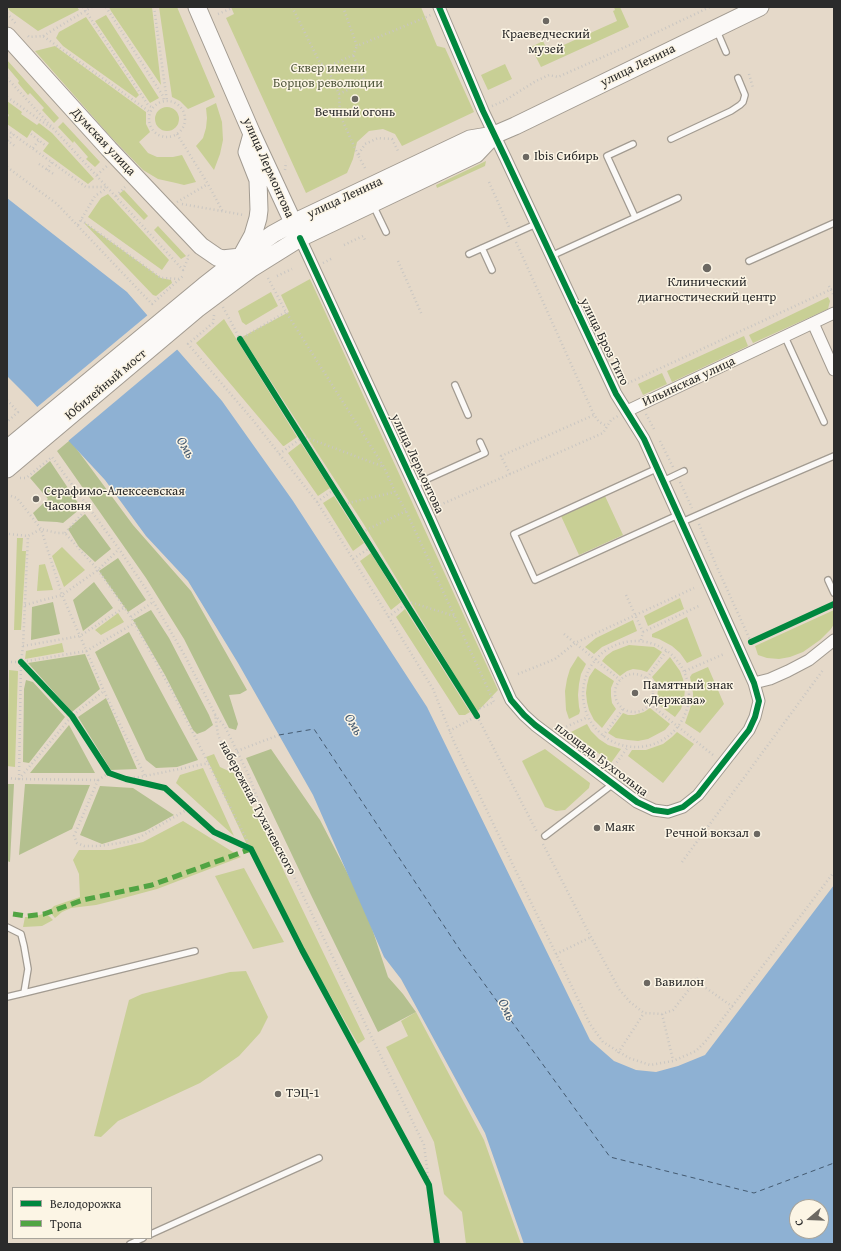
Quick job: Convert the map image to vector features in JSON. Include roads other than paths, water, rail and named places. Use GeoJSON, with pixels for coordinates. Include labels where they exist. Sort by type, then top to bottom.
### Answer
{"type":"FeatureCollection","features":[{"type":"Feature","properties":{"kind":"main road","name":"улица Лермонтова"},"geometry":{"type":"LineString","coordinates":[[197,7],[252,134],[296,230]]}},
{"type":"Feature","properties":{"kind":"main road","name":"улица Ленина"},"geometry":{"type":"LineString","coordinates":[[193,304],[252,268],[296,230],[470,139],[494,135],[760,7]]}},
{"type":"Feature","properties":{"kind":"main road","name":"Думская улица"},"geometry":{"type":"LineString","coordinates":[[12,30],[195,251]]}},
{"type":"Feature","properties":{"kind":"main road"},"geometry":{"type":"LineString","coordinates":[[195,251],[222,259],[241,257],[253,234],[259,210],[258,180],[247,152],[252,134]]}},
{"type":"Feature","properties":{"kind":"main road","name":"улица Ленина"},"geometry":{"type":"LineString","coordinates":[[193,304],[204,286],[273,234],[296,230],[372,203],[476,154],[494,135]]}},
{"type":"Feature","properties":{"kind":"main road"},"geometry":{"type":"LineString","coordinates":[[195,251],[206,256],[209,268],[204,286]]}},
{"type":"Feature","properties":{"kind":"main road","name":"Юбилейный мост"},"geometry":{"type":"LineString","coordinates":[[12,464],[193,304]]}},
{"type":"Feature","properties":{"kind":"street","name":"улица Броз Тито"},"geometry":{"type":"LineString","coordinates":[[440,9],[494,135],[616,394],[644,439],[658,468],[754,683]]}},
{"type":"Feature","properties":{"kind":"street","name":"улица Лермонтова"},"geometry":{"type":"LineString","coordinates":[[296,230],[414,485],[510,700]]}},
{"type":"Feature","properties":{"kind":"street","name":"Ильинская улица"},"geometry":{"type":"LineString","coordinates":[[627,411],[834,313]]}},
{"type":"Feature","properties":{"kind":"street"},"geometry":{"type":"LineString","coordinates":[[813,323],[834,370]]}},
{"type":"Feature","properties":{"kind":"street"},"geometry":{"type":"LineString","coordinates":[[754,683],[770,679],[809,660],[834,640]]}},
{"type":"Feature","properties":{"kind":"street","name":"площадь Бухгольца"},"geometry":{"type":"LineString","coordinates":[[510,700],[535,725],[637,802],[654,810],[668,812],[683,807],[698,795],[748,730],[755,717],[758,701],[754,683]]}},
{"type":"Feature","properties":{"kind":"lane"},"geometry":{"type":"LineString","coordinates":[[716,29],[726,52]]}},
{"type":"Feature","properties":{"kind":"lane"},"geometry":{"type":"LineString","coordinates":[[671,139],[731,111],[744,102],[745,95],[738,78]]}},
{"type":"Feature","properties":{"kind":"lane"},"geometry":{"type":"LineString","coordinates":[[633,144],[607,156],[635,217]]}},
{"type":"Feature","properties":{"kind":"lane"},"geometry":{"type":"LineString","coordinates":[[551,256],[678,198]]}},
{"type":"Feature","properties":{"kind":"lane"},"geometry":{"type":"LineString","coordinates":[[372,203],[386,232]]}},
{"type":"Feature","properties":{"kind":"lane"},"geometry":{"type":"LineString","coordinates":[[749,261],[834,223]]}},
{"type":"Feature","properties":{"kind":"lane"},"geometry":{"type":"LineString","coordinates":[[469,254],[536,224]]}},
{"type":"Feature","properties":{"kind":"lane"},"geometry":{"type":"LineString","coordinates":[[482,248],[492,270]]}},
{"type":"Feature","properties":{"kind":"lane"},"geometry":{"type":"LineString","coordinates":[[785,337],[824,422]]}},
{"type":"Feature","properties":{"kind":"lane"},"geometry":{"type":"LineString","coordinates":[[454,385],[468,415]]}},
{"type":"Feature","properties":{"kind":"lane"},"geometry":{"type":"LineString","coordinates":[[414,485],[485,454],[480,442]]}},
{"type":"Feature","properties":{"kind":"lane"},"geometry":{"type":"LineString","coordinates":[[658,468],[514,534],[535,580],[680,518],[745,494],[834,456]]}},
{"type":"Feature","properties":{"kind":"lane"},"geometry":{"type":"LineString","coordinates":[[663,481],[684,471]]}},
{"type":"Feature","properties":{"kind":"lane"},"geometry":{"type":"LineString","coordinates":[[828,580],[834,593]]}},
{"type":"Feature","properties":{"kind":"lane"},"geometry":{"type":"LineString","coordinates":[[542,836],[613,784]]}},
{"type":"Feature","properties":{"kind":"lane"},"geometry":{"type":"LineString","coordinates":[[7,927],[21,934],[28,968],[24,993]]}},
{"type":"Feature","properties":{"kind":"lane"},"geometry":{"type":"LineString","coordinates":[[7,997],[195,951]]}},
{"type":"Feature","properties":{"kind":"lane"},"geometry":{"type":"LineString","coordinates":[[152,1234],[319,1158]]}},
{"type":"Feature","properties":{"kind":"lane"},"geometry":{"type":"LineString","coordinates":[[130,1244],[141,1239]]}},
{"type":"Feature","properties":{"kind":"water","name":"Омь"},"geometry":{"type":"Polygon","coordinates":[[[7,198],[127,292],[222,401],[293,501],[427,707],[590,1040],[614,1061],[636,1070],[656,1072],[678,1066],[705,1055],[834,885],[834,1244],[524,1244],[485,1133],[401,979],[384,957],[313,795],[238,663],[188,581],[146,536],[105,480],[7,376],[7,198]]]}},
{"type":"Feature","properties":{"kind":"place","name":"Краеведческий музей"},"geometry":{"type":"Point","coordinates":[546,21]}},
{"type":"Feature","properties":{"kind":"place","name":"Вечный огонь"},"geometry":{"type":"Point","coordinates":[355,99]}},
{"type":"Feature","properties":{"kind":"place","name":"Ibis Сибирь"},"geometry":{"type":"Point","coordinates":[526,157]}},
{"type":"Feature","properties":{"kind":"place","name":"Клинический диагностический центр"},"geometry":{"type":"Point","coordinates":[707,268]}},
{"type":"Feature","properties":{"kind":"place","name":"Серафимо-Алексеевская Часовня"},"geometry":{"type":"Point","coordinates":[36,499]}},
{"type":"Feature","properties":{"kind":"place","name":"Памятный знак «Держава»"},"geometry":{"type":"Point","coordinates":[635,693]}},
{"type":"Feature","properties":{"kind":"place","name":"Маяк"},"geometry":{"type":"Point","coordinates":[597,828]}},
{"type":"Feature","properties":{"kind":"place","name":"Речной вокзал"},"geometry":{"type":"Point","coordinates":[757,834]}},
{"type":"Feature","properties":{"kind":"place","name":"Вавилон"},"geometry":{"type":"Point","coordinates":[647,983]}},
{"type":"Feature","properties":{"kind":"place","name":"ТЭЦ-1"},"geometry":{"type":"Point","coordinates":[278,1094]}},
{"type":"Feature","properties":{"kind":"park label","name":"Сквер имени Борцов революции"},"geometry":{"type":"Point","coordinates":[328,76]}}]}
